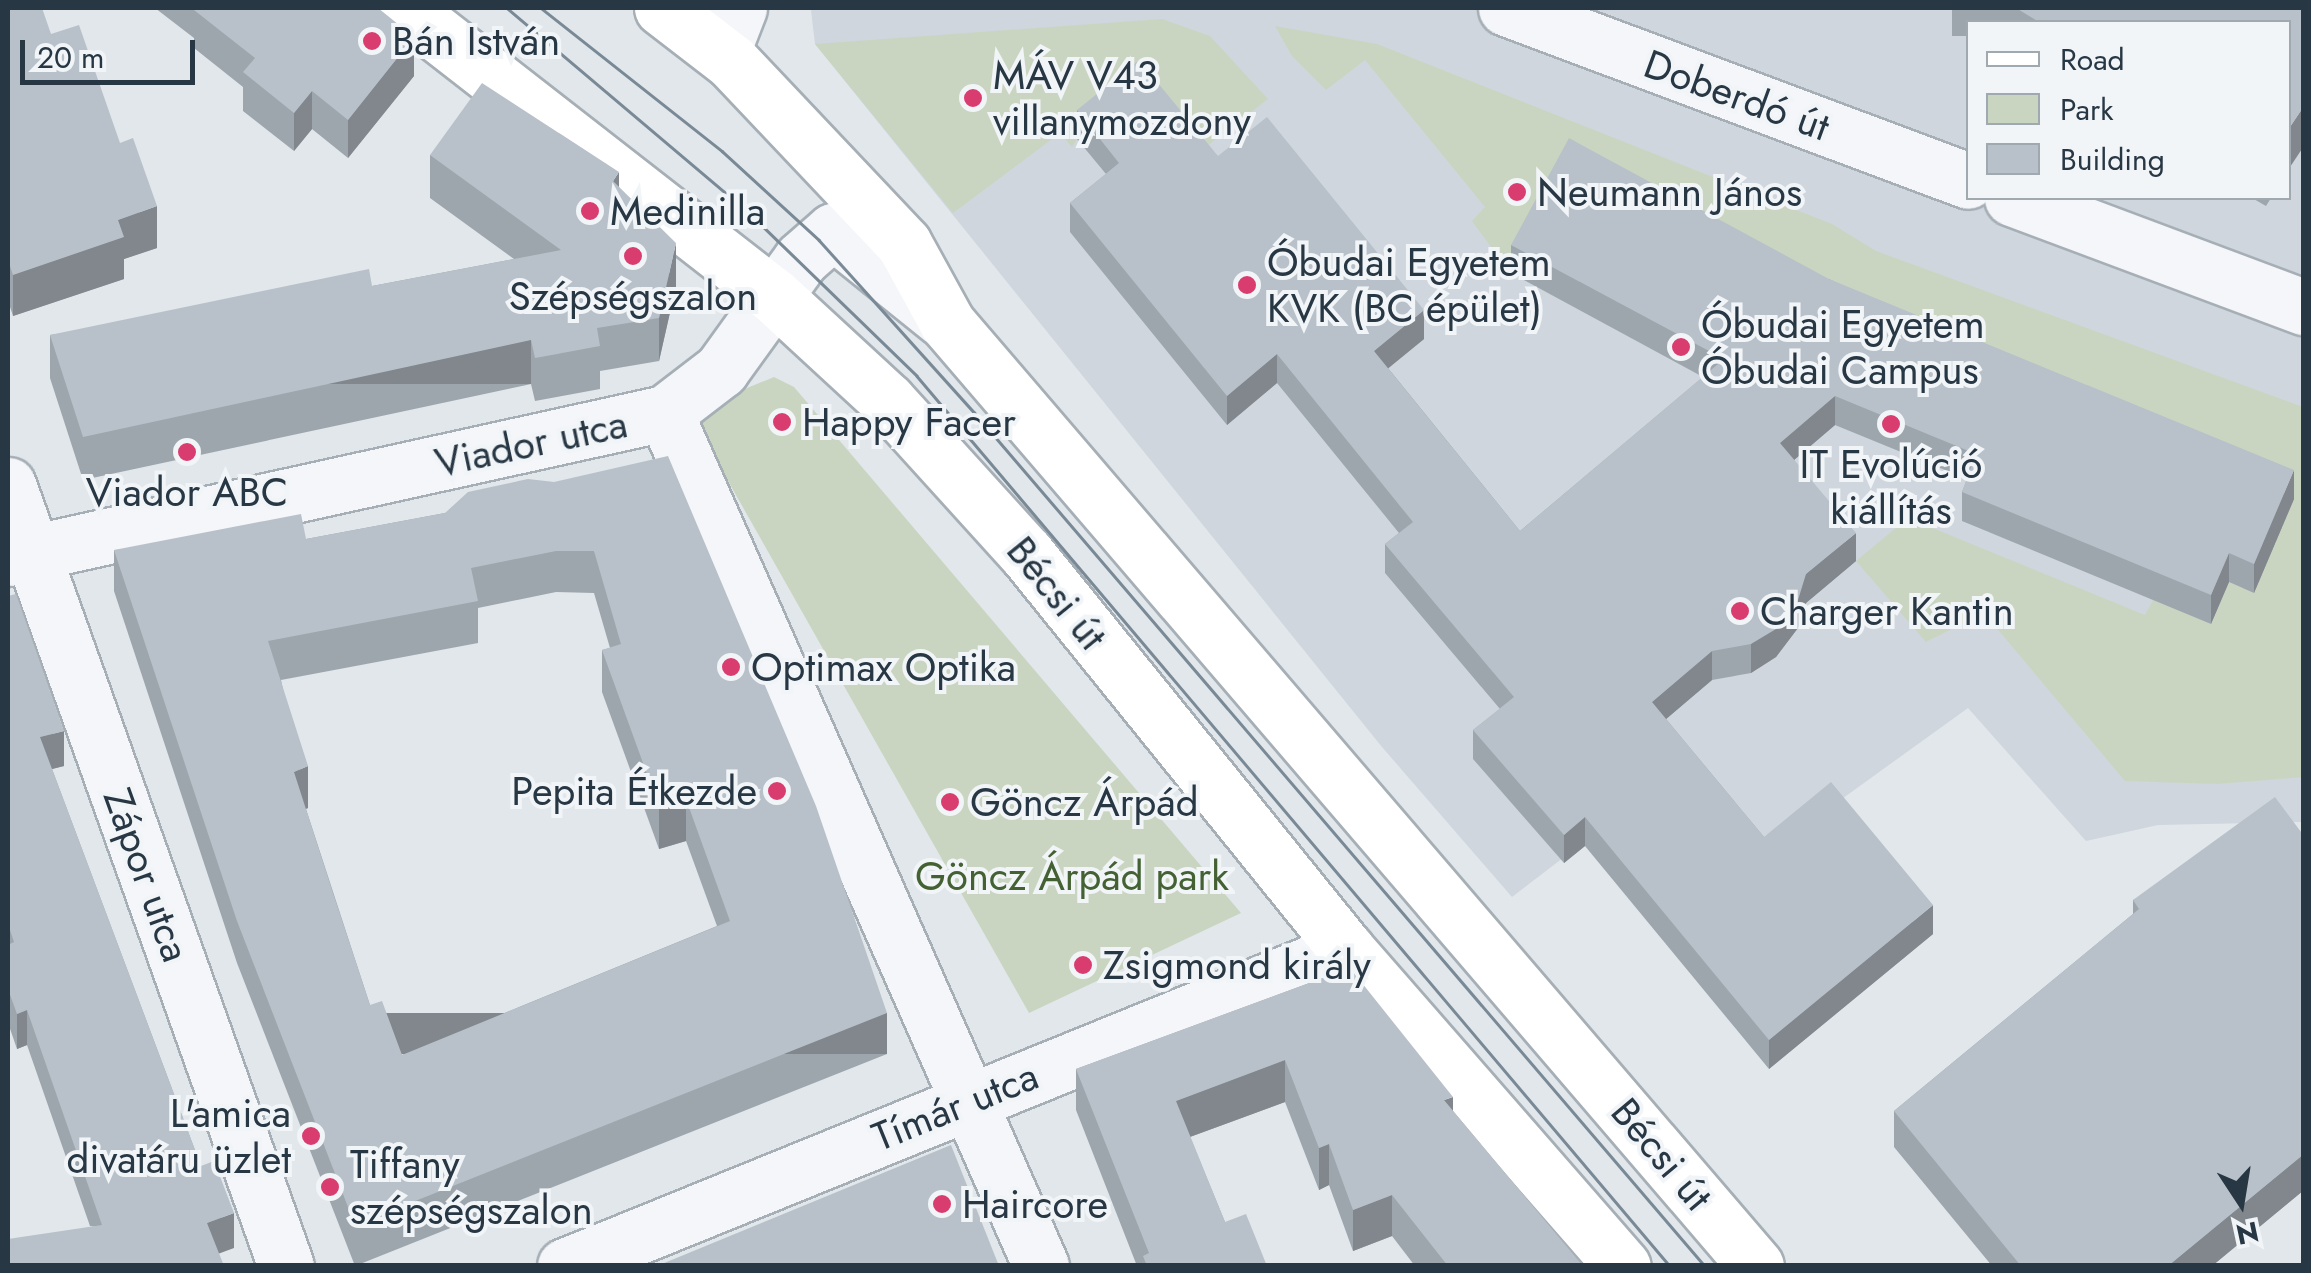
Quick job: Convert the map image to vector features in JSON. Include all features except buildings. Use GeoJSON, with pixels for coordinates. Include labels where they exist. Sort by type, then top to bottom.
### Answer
{"type":"FeatureCollection","features":[{"type":"Feature","properties":{"kind":"main road","name":"Bécsi út"},"geometry":{"type":"LineString","coordinates":[[404,8],[773,295],[888,401],[1026,552],[1346,949],[1623,1266]]}},
{"type":"Feature","properties":{"kind":"main road","name":"Bécsi út"},"geometry":{"type":"LineString","coordinates":[[662,8],[730,30],[904,244],[948,324],[1756,1266]]}},
{"type":"Feature","properties":{"kind":"street","name":"Doberdó út"},"geometry":{"type":"LineString","coordinates":[[1506,8],[1966,180]]}},
{"type":"Feature","properties":{"kind":"street"},"geometry":{"type":"LineString","coordinates":[[2017,200],[2304,307]]}},
{"type":"Feature","properties":{"kind":"street","name":"Viador utca"},"geometry":{"type":"LineString","coordinates":[[20,555],[664,413],[721,370],[773,295],[819,240],[833,232],[948,324]]}},
{"type":"Feature","properties":{"kind":"street"},"geometry":{"type":"LineString","coordinates":[[664,413],[1041,1266]]}},
{"type":"Feature","properties":{"kind":"street","name":"Zápor utca"},"geometry":{"type":"LineString","coordinates":[[8,485],[20,555],[286,1266]]}},
{"type":"Feature","properties":{"kind":"street","name":"Tímár utca"},"geometry":{"type":"LineString","coordinates":[[566,1266],[1346,949]]}},
{"type":"Feature","properties":{"kind":"shaded area","name":"Óbudai Egyetem Óbudai Campus"},"geometry":{"type":"Polygon","coordinates":[[[828,8],[2303,8],[2303,822],[2158,825],[2086,841],[1968,708],[1764,855],[1644,796],[1512,897],[1382,747],[815,44],[811,10],[828,8]]]}},
{"type":"Feature","properties":{"kind":"green space"},"geometry":{"type":"Polygon","coordinates":[[[1162,19],[1210,36],[1268,99],[1194,156],[1077,139],[1072,147],[1060,133],[953,213],[815,44],[1162,19]]]}},
{"type":"Feature","properties":{"kind":"green space"},"geometry":{"type":"Polygon","coordinates":[[[1275,26],[1377,44],[1832,224],[1876,251],[2303,407],[2303,777],[2217,784],[2125,781],[1984,613],[1926,642],[1856,561],[1908,518],[2145,615],[2153,600],[2211,624],[2229,582],[2254,592],[2293,499],[1568,168],[1510,273],[1472,221],[1485,207],[1365,60],[1326,90],[1292,56],[1275,26]]]}},
{"type":"Feature","properties":{"kind":"green space","name":"Göncz Árpád park"},"geometry":{"type":"Polygon","coordinates":[[[774,377],[794,387],[1241,913],[1029,1013],[689,412],[774,377]]]}},
{"type":"Feature","properties":{"kind":"tram line"},"geometry":{"type":"LineString","coordinates":[[507,8],[746,210],[917,376],[1670,1266]]}},
{"type":"Feature","properties":{"kind":"tram line"},"geometry":{"type":"LineString","coordinates":[[541,8],[722,151],[819,240],[974,412],[1705,1266]]}},
{"type":"Feature","properties":{"kind":"place","name":"Bán István"},"geometry":{"type":"Point","coordinates":[372,41]}},
{"type":"Feature","properties":{"kind":"place","name":"MÁV V43 villanymozdony"},"geometry":{"type":"Point","coordinates":[973,98]}},
{"type":"Feature","properties":{"kind":"place","name":"Neumann János"},"geometry":{"type":"Point","coordinates":[1517,192]}},
{"type":"Feature","properties":{"kind":"place","name":"Medinilla"},"geometry":{"type":"Point","coordinates":[590,211]}},
{"type":"Feature","properties":{"kind":"place","name":"Szépségszalon"},"geometry":{"type":"Point","coordinates":[633,256]}},
{"type":"Feature","properties":{"kind":"place","name":"Óbudai Egyetem KVK (BC épület)"},"geometry":{"type":"Point","coordinates":[1247,285]}},
{"type":"Feature","properties":{"kind":"place","name":"Óbudai Egyetem Óbudai Campus"},"geometry":{"type":"Point","coordinates":[1681,347]}},
{"type":"Feature","properties":{"kind":"place","name":"Happy Facer"},"geometry":{"type":"Point","coordinates":[782,422]}},
{"type":"Feature","properties":{"kind":"place","name":"IT Evolúció kiállítás"},"geometry":{"type":"Point","coordinates":[1891,424]}},
{"type":"Feature","properties":{"kind":"place","name":"Viador ABC"},"geometry":{"type":"Point","coordinates":[187,452]}},
{"type":"Feature","properties":{"kind":"place","name":"Charger Kantin"},"geometry":{"type":"Point","coordinates":[1740,611]}},
{"type":"Feature","properties":{"kind":"place","name":"Optimax Optika"},"geometry":{"type":"Point","coordinates":[731,667]}},
{"type":"Feature","properties":{"kind":"place","name":"Pepita Étkezde"},"geometry":{"type":"Point","coordinates":[777,791]}},
{"type":"Feature","properties":{"kind":"place","name":"Göncz Árpád"},"geometry":{"type":"Point","coordinates":[950,802]}},
{"type":"Feature","properties":{"kind":"place","name":"Zsigmond király"},"geometry":{"type":"Point","coordinates":[1083,965]}},
{"type":"Feature","properties":{"kind":"place","name":"L'amica divatáru üzlet"},"geometry":{"type":"Point","coordinates":[311,1136]}},
{"type":"Feature","properties":{"kind":"place","name":"Tiffany szépségszalon"},"geometry":{"type":"Point","coordinates":[330,1187]}},
{"type":"Feature","properties":{"kind":"place","name":"Haircore"},"geometry":{"type":"Point","coordinates":[942,1204]}}]}
